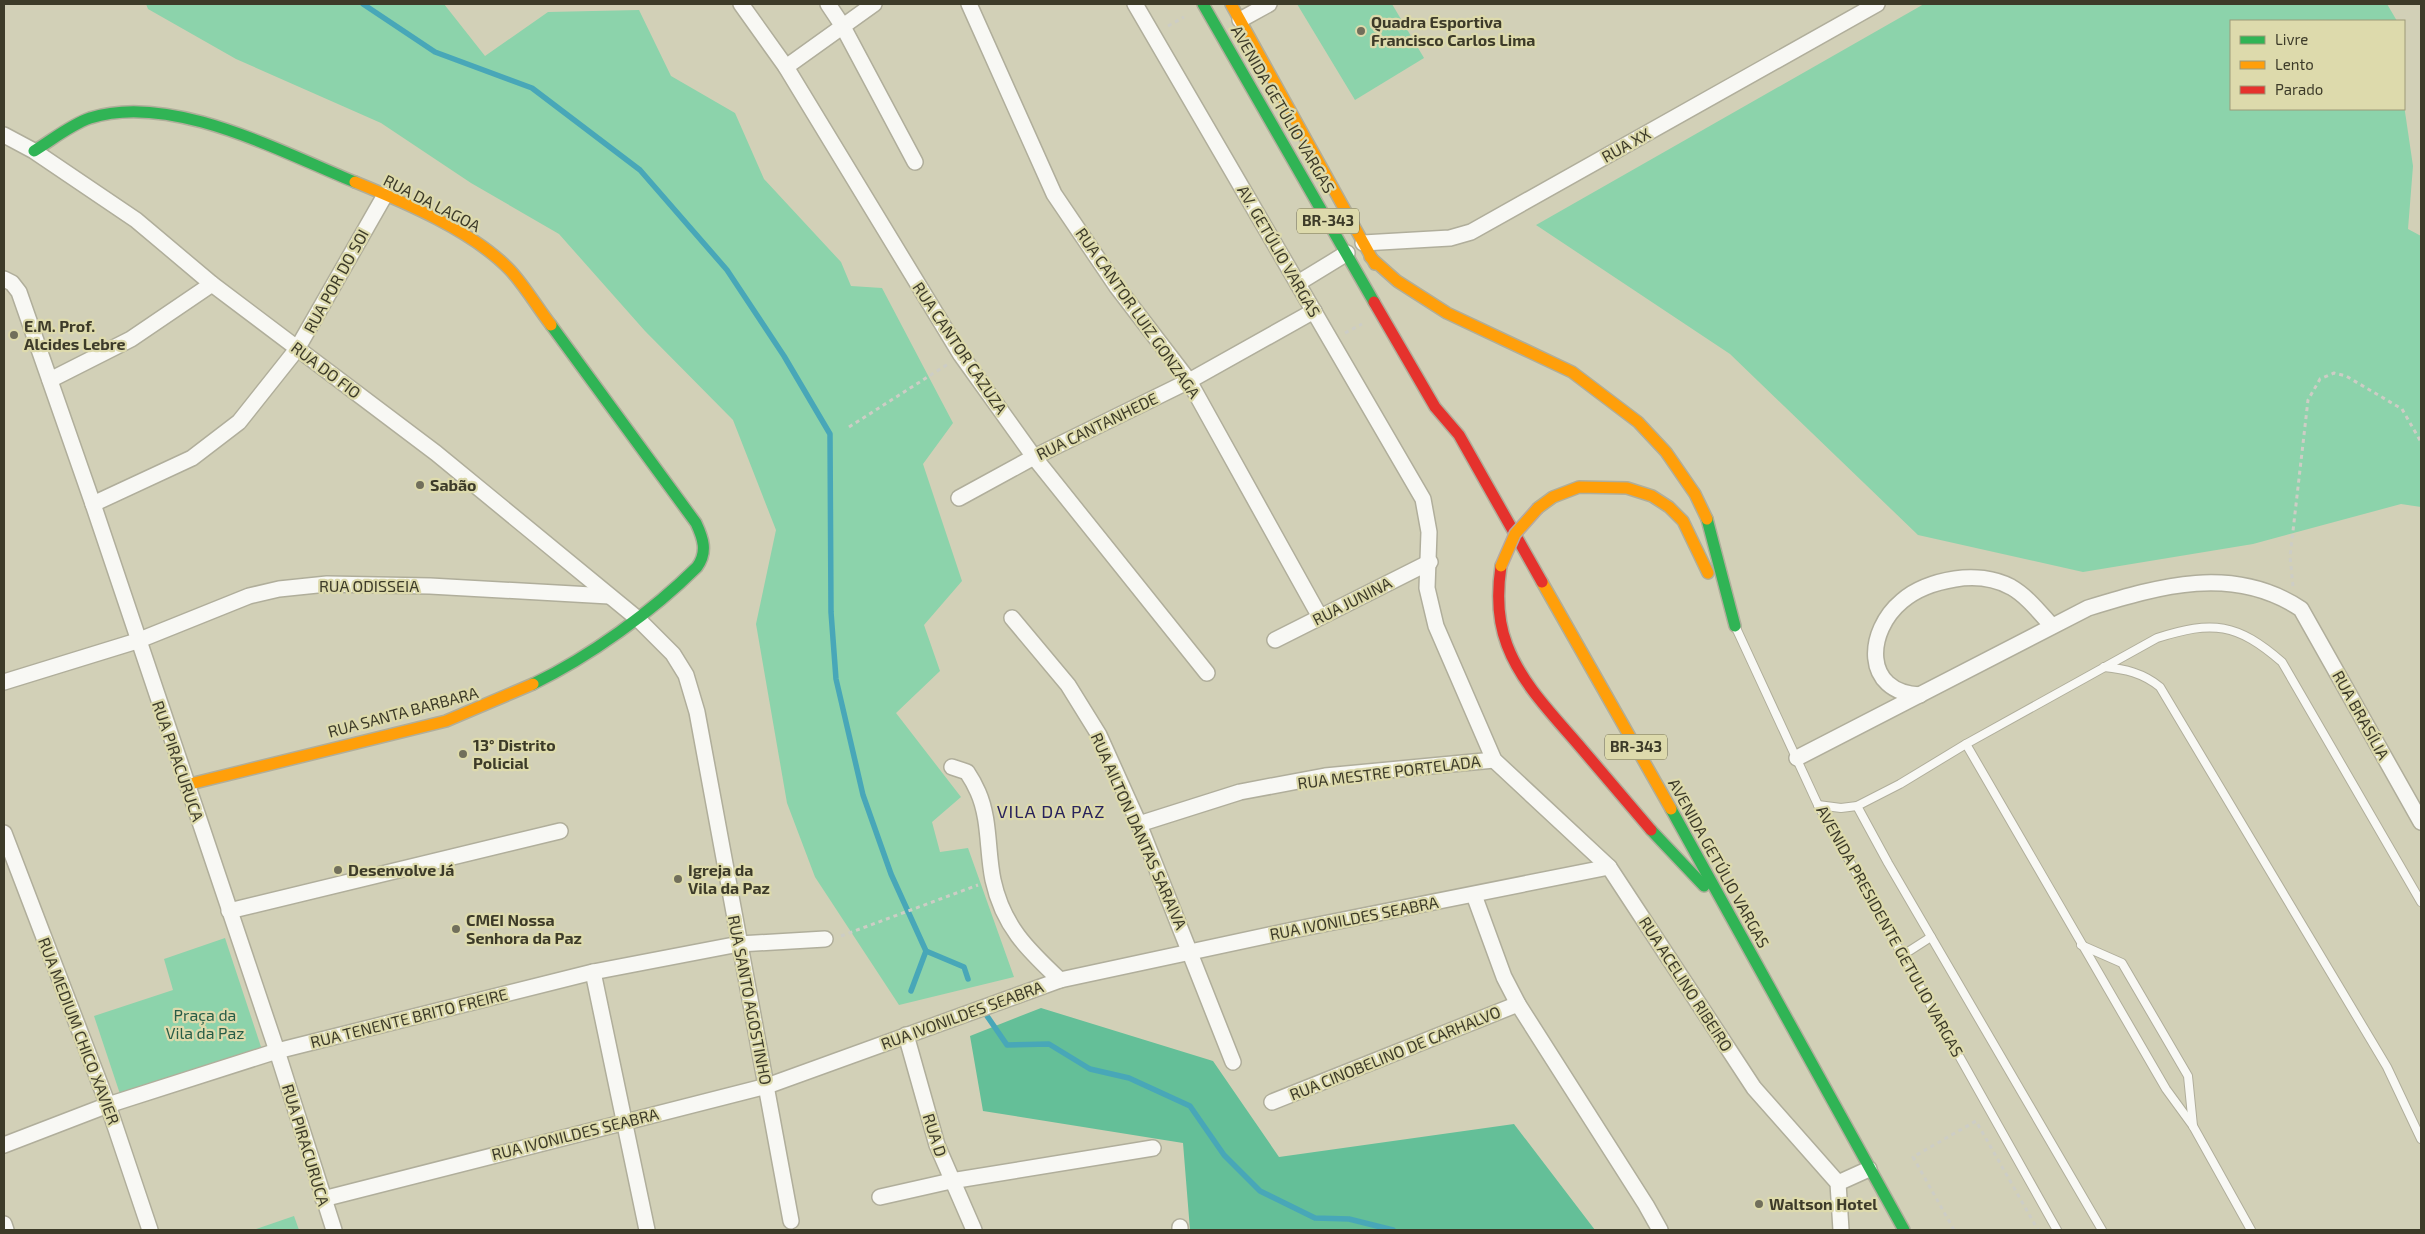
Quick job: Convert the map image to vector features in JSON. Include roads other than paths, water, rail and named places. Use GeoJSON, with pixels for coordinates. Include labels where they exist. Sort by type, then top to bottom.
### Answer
{"type":"FeatureCollection","features":[{"type":"Feature","properties":{"kind":"main road","name":"AVENIDA GETÚLIO VARGAS"},"geometry":{"type":"LineString","coordinates":[[1203,4],[1435,407],[1459,435],[1730,913],[1904,1230]]}},
{"type":"Feature","properties":{"kind":"main road","name":"AVENIDA GETÚLIO VARGAS"},"geometry":{"type":"LineString","coordinates":[[1231,4],[1389,290]]}},
{"type":"Feature","properties":{"kind":"main road","name":"RUA DA LAGOA"},"geometry":{"type":"LineString","coordinates":[[34,150],[88,119],[146,113],[199,120],[218,126],[384,195],[452,228],[491,252],[510,270],[696,523],[705,546],[702,561],[638,619]]}},
{"type":"Feature","properties":{"kind":"main road"},"geometry":{"type":"LineString","coordinates":[[1370,257],[1397,281],[1447,313],[1572,372],[1638,422],[1666,452],[1706,516],[1734,626]]}},
{"type":"Feature","properties":{"kind":"main road","name":"AVENIDA GETÚLIO VARGAS"},"geometry":{"type":"LineString","coordinates":[[1453,407],[1459,435]]}},
{"type":"Feature","properties":{"kind":"main road"},"geometry":{"type":"LineString","coordinates":[[1730,913],[1659,841],[1535,692],[1511,654],[1498,617],[1497,587],[1505,549],[1514,535],[1538,508],[1553,496],[1579,487],[1627,488],[1652,496],[1669,507],[1683,521],[1734,626]]}},
{"type":"Feature","properties":{"kind":"main road","name":"RUA SANTA BARBARA"},"geometry":{"type":"LineString","coordinates":[[186,784],[446,721],[486,707],[566,668],[638,619]]}},
{"type":"Feature","properties":{"kind":"street","name":"RUA CANTOR CAZUZA"},"geometry":{"type":"LineString","coordinates":[[741,4],[786,67],[961,356],[1034,457],[1207,673]]}},
{"type":"Feature","properties":{"kind":"street"},"geometry":{"type":"LineString","coordinates":[[828,4],[842,25],[916,162]]}},
{"type":"Feature","properties":{"kind":"street"},"geometry":{"type":"LineString","coordinates":[[786,67],[842,25],[874,4]]}},
{"type":"Feature","properties":{"kind":"street","name":"RUA CANTOR LUIZ GONZAGA"},"geometry":{"type":"LineString","coordinates":[[969,4],[1054,194],[1117,287],[1189,380],[1320,617]]}},
{"type":"Feature","properties":{"kind":"street","name":"AV. GETÚLIO VARGAS"},"geometry":{"type":"LineString","coordinates":[[1135,4],[1422,499],[1430,532],[1430,562],[1427,588],[1436,626],[1494,760]]}},
{"type":"Feature","properties":{"kind":"street"},"geometry":{"type":"LineString","coordinates":[[1240,20],[1269,4]]}},
{"type":"Feature","properties":{"kind":"street","name":"RUA XX"},"geometry":{"type":"LineString","coordinates":[[1363,243],[1450,238],[1471,232],[1877,4]]}},
{"type":"Feature","properties":{"kind":"street","name":"RUA DO FIO"},"geometry":{"type":"LineString","coordinates":[[4,135],[34,150],[136,220],[212,284],[436,453],[638,619]]}},
{"type":"Feature","properties":{"kind":"street","name":"RUA POR DO SOI"},"geometry":{"type":"LineString","coordinates":[[93,504],[192,458],[239,422],[298,349],[384,195]]}},
{"type":"Feature","properties":{"kind":"street"},"geometry":{"type":"LineString","coordinates":[[1298,283],[1347,253]]}},
{"type":"Feature","properties":{"kind":"street","name":"RUA PIRACURUCA"},"geometry":{"type":"LineString","coordinates":[[4,279],[12,283],[20,292],[277,1051],[334,1230]]}},
{"type":"Feature","properties":{"kind":"street"},"geometry":{"type":"LineString","coordinates":[[50,380],[131,339],[212,284]]}},
{"type":"Feature","properties":{"kind":"street","name":"RUA CANTANHEDE"},"geometry":{"type":"LineString","coordinates":[[959,498],[1034,457],[1189,380],[1314,311]]}},
{"type":"Feature","properties":{"kind":"street","name":"RUA JUNINA"},"geometry":{"type":"LineString","coordinates":[[1275,640],[1430,562]]}},
{"type":"Feature","properties":{"kind":"street"},"geometry":{"type":"LineString","coordinates":[[1797,758],[1920,695],[2052,626],[2022,594],[1995,580],[1963,578],[1930,585],[1914,592],[1902,601],[1883,624],[1876,640],[1874,653],[1881,674],[1894,690],[1906,694],[1920,695]]}},
{"type":"Feature","properties":{"kind":"street","name":"RUA ODISSEIA"},"geometry":{"type":"LineString","coordinates":[[4,682],[138,641],[249,596],[279,589],[327,584],[430,586],[609,596]]}},
{"type":"Feature","properties":{"kind":"street","name":"RUA BRASÍLIA"},"geometry":{"type":"LineString","coordinates":[[2052,626],[2096,606],[2136,593],[2183,584],[2246,584],[2283,597],[2301,609],[2421,822]]}},
{"type":"Feature","properties":{"kind":"street","name":"RUA AILTON DANTAS SARAIVA"},"geometry":{"type":"LineString","coordinates":[[1012,618],[1068,685],[1094,727],[1139,824],[1234,1062]]}},
{"type":"Feature","properties":{"kind":"street","name":"RUA SANTO AGOSTINHO"},"geometry":{"type":"LineString","coordinates":[[638,619],[673,654],[686,675],[697,712],[791,1221]]}},
{"type":"Feature","properties":{"kind":"street","name":"RUA MESTRE PORTELADA"},"geometry":{"type":"LineString","coordinates":[[1139,824],[1240,792],[1325,776],[1494,760]]}},
{"type":"Feature","properties":{"kind":"street","name":"RUA ACELINO RIBEIRO"},"geometry":{"type":"LineString","coordinates":[[1494,760],[1609,867],[1754,1088],[1838,1183]]}},
{"type":"Feature","properties":{"kind":"street"},"geometry":{"type":"LineString","coordinates":[[952,767],[967,772],[978,792],[984,816],[993,880],[1008,920],[1027,949],[1060,980]]}},
{"type":"Feature","properties":{"kind":"street"},"geometry":{"type":"LineString","coordinates":[[229,912],[560,831]]}},
{"type":"Feature","properties":{"kind":"street","name":"RUA MEDIUM CHICO XAVIER"},"geometry":{"type":"LineString","coordinates":[[4,833],[108,1105],[150,1230]]}},
{"type":"Feature","properties":{"kind":"street","name":"RUA IVONILDES SEABRA"},"geometry":{"type":"LineString","coordinates":[[323,1199],[767,1086],[1060,980],[1293,930],[1609,867]]}},
{"type":"Feature","properties":{"kind":"street"},"geometry":{"type":"LineString","coordinates":[[1474,895],[1504,977],[1518,1004],[1660,1230]]}},
{"type":"Feature","properties":{"kind":"street","name":"RUA TENENTE BRITO FREIRE"},"geometry":{"type":"LineString","coordinates":[[4,1145],[108,1105],[277,1051],[593,972],[739,944],[825,939]]}},
{"type":"Feature","properties":{"kind":"street"},"geometry":{"type":"LineString","coordinates":[[593,972],[647,1230]]}},
{"type":"Feature","properties":{"kind":"street","name":"RUA CINOBELINO DE CARHALVO"},"geometry":{"type":"LineString","coordinates":[[1272,1102],[1518,1004]]}},
{"type":"Feature","properties":{"kind":"street","name":"RUA D"},"geometry":{"type":"LineString","coordinates":[[906,1035],[926,1110],[951,1181],[974,1230]]}},
{"type":"Feature","properties":{"kind":"street"},"geometry":{"type":"LineString","coordinates":[[880,1197],[951,1181],[1153,1148]]}},
{"type":"Feature","properties":{"kind":"street"},"geometry":{"type":"LineString","coordinates":[[1841,1230],[1838,1183],[1869,1169]]}},
{"type":"Feature","properties":{"kind":"street"},"geometry":{"type":"LineString","coordinates":[[4,1224],[6,1230]]}},
{"type":"Feature","properties":{"kind":"lane","name":"AVENIDA PRESIDENTE GETULIO VARGAS"},"geometry":{"type":"LineString","coordinates":[[1734,626],[1818,805],[2057,1230]]}},
{"type":"Feature","properties":{"kind":"lane"},"geometry":{"type":"LineString","coordinates":[[1818,805],[1841,808],[1857,806],[1900,784],[1966,744],[2157,638],[2207,626],[2245,634],[2262,644],[2282,662],[2421,902]]}},
{"type":"Feature","properties":{"kind":"lane"},"geometry":{"type":"LineString","coordinates":[[2103,667],[2135,672],[2150,678],[2160,687],[2387,1068],[2421,1138]]}},
{"type":"Feature","properties":{"kind":"lane"},"geometry":{"type":"LineString","coordinates":[[1966,744],[2166,1090],[2193,1126],[2251,1230]]}},
{"type":"Feature","properties":{"kind":"lane"},"geometry":{"type":"LineString","coordinates":[[1857,806],[1931,938],[2102,1230]]}},
{"type":"Feature","properties":{"kind":"lane"},"geometry":{"type":"LineString","coordinates":[[1902,955],[1931,938]]}},
{"type":"Feature","properties":{"kind":"lane"},"geometry":{"type":"LineString","coordinates":[[2081,945],[2122,963],[2188,1076],[2193,1126]]}},
{"type":"Feature","properties":{"kind":"waterway"},"geometry":{"type":"LineString","coordinates":[[363,4],[435,52],[532,88],[640,170],[727,270],[784,356],[830,434],[831,612],[836,679],[863,795],[891,874],[926,951],[911,991]]}},
{"type":"Feature","properties":{"kind":"waterway"},"geometry":{"type":"LineString","coordinates":[[926,951],[964,967],[968,979]]}},
{"type":"Feature","properties":{"kind":"waterway"},"geometry":{"type":"LineString","coordinates":[[987,1016],[1007,1045],[1049,1044],[1090,1069],[1129,1078],[1190,1106],[1224,1155],[1260,1191],[1315,1218],[1349,1219],[1393,1230]]}},
{"type":"Feature","properties":{"kind":"place","name":"Quadra Esportiva Francisco Carlos Lima"},"geometry":{"type":"Point","coordinates":[1361,31]}},
{"type":"Feature","properties":{"kind":"place","name":"E.M. Prof. Alcides Lebre"},"geometry":{"type":"Point","coordinates":[14,335]}},
{"type":"Feature","properties":{"kind":"place","name":"Sabão"},"geometry":{"type":"Point","coordinates":[420,485]}},
{"type":"Feature","properties":{"kind":"place","name":"13° Distrito Policial"},"geometry":{"type":"Point","coordinates":[463,754]}},
{"type":"Feature","properties":{"kind":"place","name":"Desenvolve Já"},"geometry":{"type":"Point","coordinates":[338,870]}},
{"type":"Feature","properties":{"kind":"place","name":"Igreja da Vila da Paz"},"geometry":{"type":"Point","coordinates":[678,879]}},
{"type":"Feature","properties":{"kind":"place","name":"CMEI Nossa Senhora da Paz"},"geometry":{"type":"Point","coordinates":[456,929]}},
{"type":"Feature","properties":{"kind":"place","name":"Waltson Hotel"},"geometry":{"type":"Point","coordinates":[1759,1204]}},
{"type":"Feature","properties":{"kind":"district","name":"VILA DA PAZ"},"geometry":{"type":"Point","coordinates":[1051,812]}},
{"type":"Feature","properties":{"kind":"park label","name":"Praça da Vila da Paz"},"geometry":{"type":"Point","coordinates":[205,1024]}}]}
